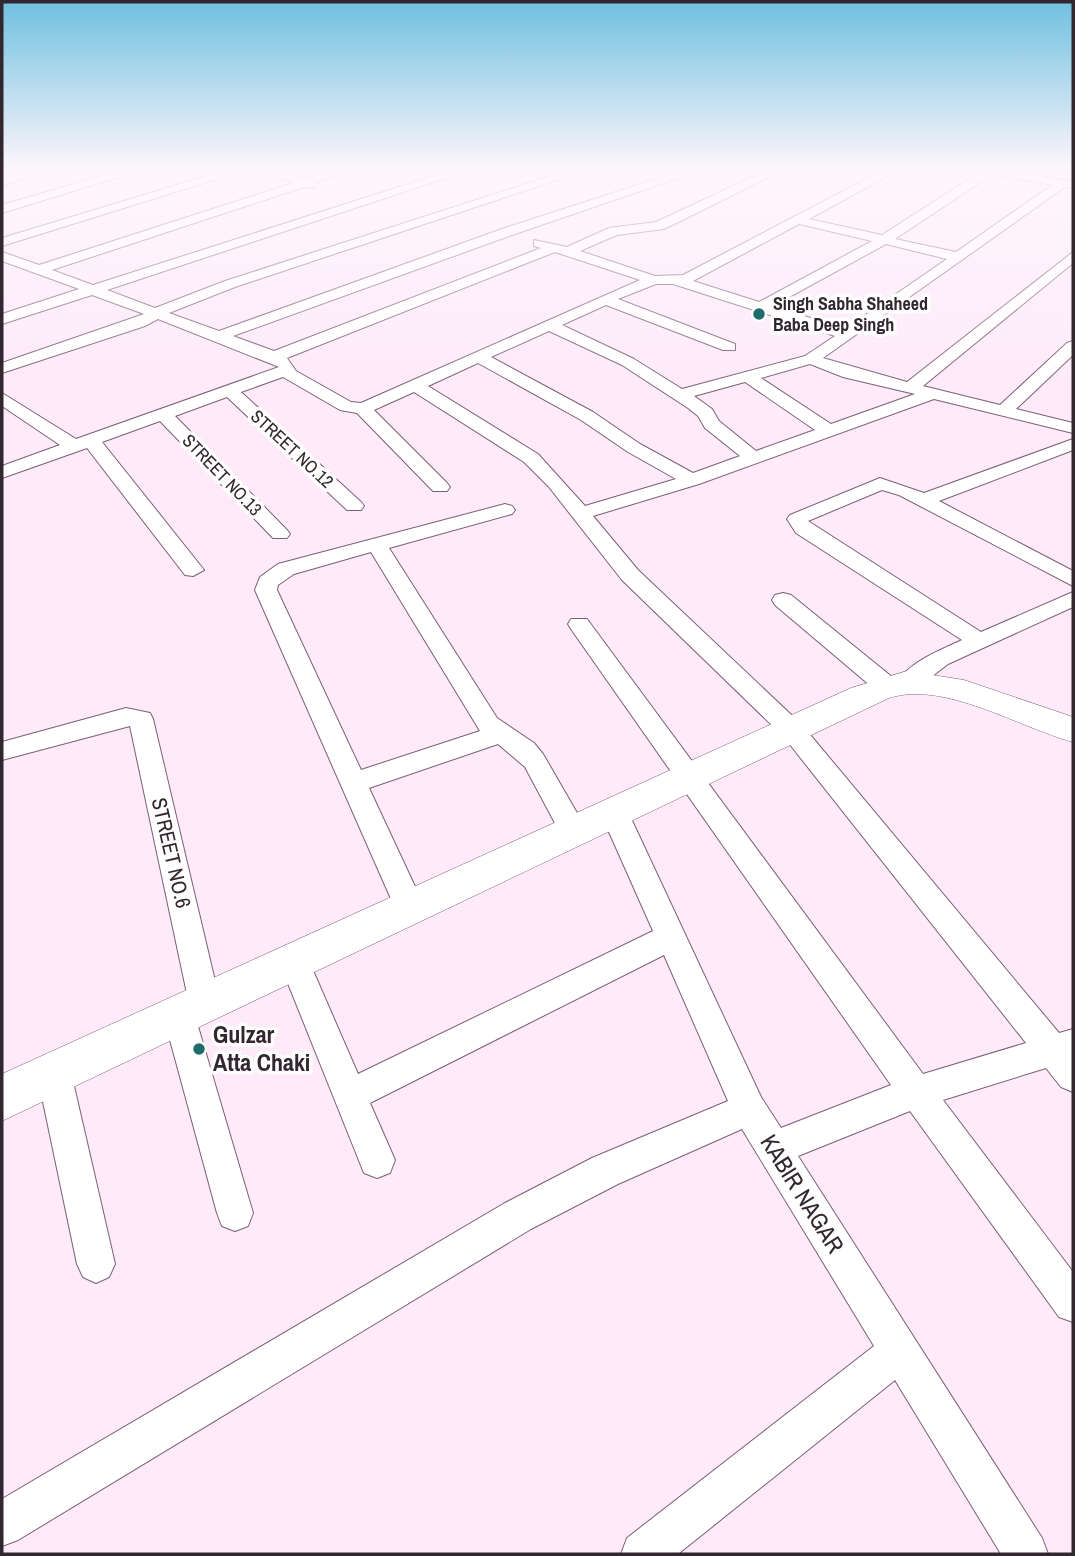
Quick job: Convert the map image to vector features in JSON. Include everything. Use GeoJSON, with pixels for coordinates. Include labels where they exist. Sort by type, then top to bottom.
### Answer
{"type":"FeatureCollection","features":[{"type":"Feature","properties":{"kind":"street"},"geometry":{"type":"LineString","coordinates":[[2,273],[33,268],[121,241]]}},
{"type":"Feature","properties":{"kind":"street"},"geometry":{"type":"LineString","coordinates":[[2,318],[233,241]]}},
{"type":"Feature","properties":{"kind":"street"},"geometry":{"type":"LineString","coordinates":[[2,368],[140,323],[171,304],[367,241]]}},
{"type":"Feature","properties":{"kind":"street"},"geometry":{"type":"LineString","coordinates":[[220,336],[483,241]]}},
{"type":"Feature","properties":{"kind":"street"},"geometry":{"type":"LineString","coordinates":[[533,241],[653,280],[678,281],[847,335]]}},
{"type":"Feature","properties":{"kind":"street"},"geometry":{"type":"LineString","coordinates":[[274,357],[587,241]]}},
{"type":"Feature","properties":{"kind":"street"},"geometry":{"type":"LineString","coordinates":[[678,281],[720,263],[760,241]]}},
{"type":"Feature","properties":{"kind":"street"},"geometry":{"type":"LineString","coordinates":[[759,308],[883,241]]}},
{"type":"Feature","properties":{"kind":"street"},"geometry":{"type":"LineString","coordinates":[[887,241],[958,257]]}},
{"type":"Feature","properties":{"kind":"street"},"geometry":{"type":"LineString","coordinates":[[680,395],[811,359],[982,241]]}},
{"type":"Feature","properties":{"kind":"street"},"geometry":{"type":"LineString","coordinates":[[2,256],[274,357],[288,366],[286,372]]}},
{"type":"Feature","properties":{"kind":"street"},"geometry":{"type":"LineString","coordinates":[[911,387],[1073,256]]}},
{"type":"Feature","properties":{"kind":"street"},"geometry":{"type":"LineString","coordinates":[[363,409],[653,280]]}},
{"type":"Feature","properties":{"kind":"street"},"geometry":{"type":"LineString","coordinates":[[606,300],[729,347]]}},
{"type":"Feature","properties":{"kind":"street"},"geometry":{"type":"LineString","coordinates":[[550,325],[628,362],[680,395],[706,413],[711,424],[753,458]]}},
{"type":"Feature","properties":{"kind":"street"},"geometry":{"type":"LineString","coordinates":[[1004,411],[1073,346]]}},
{"type":"Feature","properties":{"kind":"street"},"geometry":{"type":"LineString","coordinates":[[479,357],[587,416],[634,448],[692,480]]}},
{"type":"Feature","properties":{"kind":"street"},"geometry":{"type":"LineString","coordinates":[[811,359],[849,373],[1073,428]]}},
{"type":"Feature","properties":{"kind":"street"},"geometry":{"type":"LineString","coordinates":[[2,472],[286,372],[346,405],[363,409],[440,487]]}},
{"type":"Feature","properties":{"kind":"street"},"geometry":{"type":"LineString","coordinates":[[748,377],[828,430]]}},
{"type":"Feature","properties":{"kind":"street"},"geometry":{"type":"LineString","coordinates":[[416,386],[531,458],[630,575],[793,731],[1066,1057],[916,1091],[773,1149]]}},
{"type":"Feature","properties":{"kind":"street","name":"STREET NO.12"},"geometry":{"type":"LineString","coordinates":[[231,391],[354,506]]}},
{"type":"Feature","properties":{"kind":"street"},"geometry":{"type":"LineString","coordinates":[[580,514],[692,480],[934,393]]}},
{"type":"Feature","properties":{"kind":"street"},"geometry":{"type":"LineString","coordinates":[[2,398],[83,443],[192,570]]}},
{"type":"Feature","properties":{"kind":"street","name":"STREET NO.13"},"geometry":{"type":"LineString","coordinates":[[164,415],[280,534]]}},
{"type":"Feature","properties":{"kind":"street"},"geometry":{"type":"LineString","coordinates":[[923,500],[1073,444]]}},
{"type":"Feature","properties":{"kind":"street"},"geometry":{"type":"LineString","coordinates":[[979,641],[803,529],[797,519],[880,484],[895,486],[1073,580]]}},
{"type":"Feature","properties":{"kind":"street"},"geometry":{"type":"LineString","coordinates":[[410,908],[265,590],[275,575],[286,569],[505,510]]}},
{"type":"Feature","properties":{"kind":"street"},"geometry":{"type":"LineString","coordinates":[[377,545],[484,718],[499,734],[525,750],[534,761],[574,832]]}},
{"type":"Feature","properties":{"kind":"street"},"geometry":{"type":"LineString","coordinates":[[2,1098],[899,684],[940,659],[1073,599]]}},
{"type":"Feature","properties":{"kind":"street"},"geometry":{"type":"LineString","coordinates":[[783,600],[899,684],[936,684],[1073,730]]}},
{"type":"Feature","properties":{"kind":"street"},"geometry":{"type":"LineString","coordinates":[[579,624],[916,1091],[1073,1303]]}},
{"type":"Feature","properties":{"kind":"street"},"geometry":{"type":"LineString","coordinates":[[2,751],[126,717]]}},
{"type":"Feature","properties":{"kind":"street","name":"STREET NO.6"},"geometry":{"type":"LineString","coordinates":[[126,717],[141,719],[192,1008]]}},
{"type":"Feature","properties":{"kind":"street"},"geometry":{"type":"LineString","coordinates":[[353,783],[499,734]]}},
{"type":"Feature","properties":{"kind":"street","name":"KABIR NAGAR"},"geometry":{"type":"LineString","coordinates":[[615,814],[749,1109],[1026,1554]]}},
{"type":"Feature","properties":{"kind":"street"},"geometry":{"type":"LineString","coordinates":[[351,1095],[670,937]]}},
{"type":"Feature","properties":{"kind":"street"},"geometry":{"type":"LineString","coordinates":[[294,961],[377,1160]]}},
{"type":"Feature","properties":{"kind":"street"},"geometry":{"type":"LineString","coordinates":[[192,1008],[235,1213]]}},
{"type":"Feature","properties":{"kind":"street"},"geometry":{"type":"LineString","coordinates":[[54,1073],[96,1264]]}},
{"type":"Feature","properties":{"kind":"street"},"geometry":{"type":"LineString","coordinates":[[2,1524],[518,1216],[605,1171],[749,1109]]}},
{"type":"Feature","properties":{"kind":"street"},"geometry":{"type":"LineString","coordinates":[[643,1554],[900,1350]]}},
{"type":"Feature","properties":{"kind":"place","name":"Singh Sabha Shaheed Baba Deep Singh"},"geometry":{"type":"Point","coordinates":[759,314]}},
{"type":"Feature","properties":{"kind":"place","name":"Gulzar Atta Chaki"},"geometry":{"type":"Point","coordinates":[199,1049]}}]}
